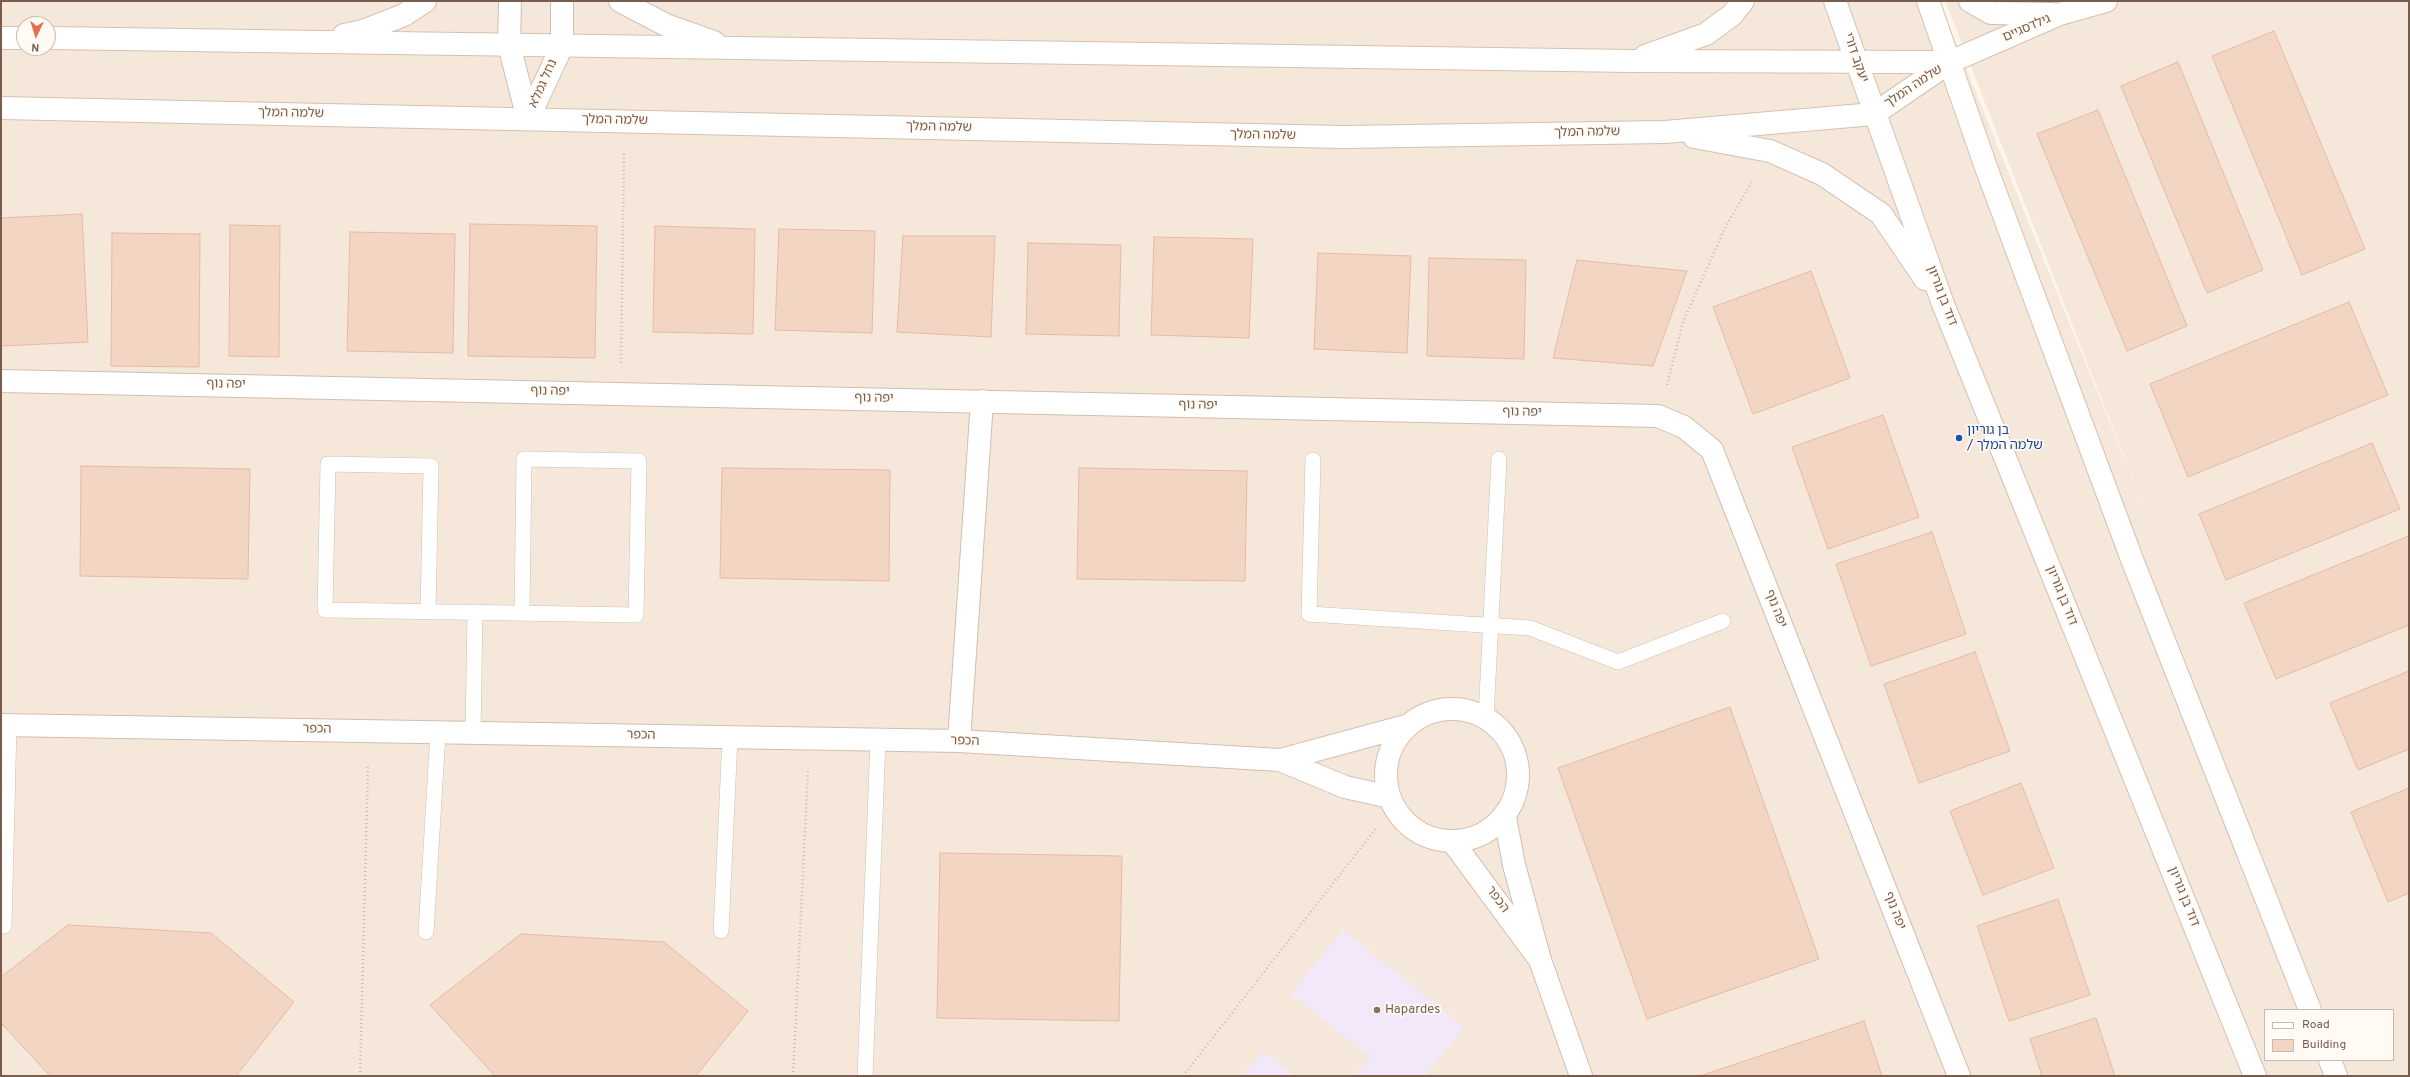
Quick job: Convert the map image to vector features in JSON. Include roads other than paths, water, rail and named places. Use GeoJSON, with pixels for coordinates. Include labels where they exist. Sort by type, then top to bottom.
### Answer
{"type":"FeatureCollection","features":[{"type":"Feature","properties":{"kind":"street"},"geometry":{"type":"LineString","coordinates":[[313,42],[363,31],[404,15],[425,1]]}},
{"type":"Feature","properties":{"kind":"street","name":"נחל גמלא"},"geometry":{"type":"LineString","coordinates":[[510,1],[510,45],[528,119]]}},
{"type":"Feature","properties":{"kind":"street","name":"נחל גמלא"},"geometry":{"type":"LineString","coordinates":[[528,119],[562,46],[562,1]]}},
{"type":"Feature","properties":{"kind":"street"},"geometry":{"type":"LineString","coordinates":[[620,1],[666,25],[732,48]]}},
{"type":"Feature","properties":{"kind":"street"},"geometry":{"type":"LineString","coordinates":[[1632,60],[1706,34],[1732,15],[1743,1]]}},
{"type":"Feature","properties":{"kind":"street","name":"יעקב דורי"},"geometry":{"type":"LineString","coordinates":[[1835,1],[1874,114]]}},
{"type":"Feature","properties":{"kind":"street"},"geometry":{"type":"LineString","coordinates":[[1928,1],[1987,170],[2133,562],[2310,1009]]}},
{"type":"Feature","properties":{"kind":"street"},"geometry":{"type":"LineString","coordinates":[[1970,1],[1991,13],[2060,14]]}},
{"type":"Feature","properties":{"kind":"street","name":"גילדסגיים"},"geometry":{"type":"LineString","coordinates":[[1950,62],[2060,14],[2106,1]]}},
{"type":"Feature","properties":{"kind":"street"},"geometry":{"type":"LineString","coordinates":[[1,38],[16,38]]}},
{"type":"Feature","properties":{"kind":"street","name":"שלמה המלך"},"geometry":{"type":"LineString","coordinates":[[56,38],[313,42],[452,42],[562,46],[1856,63],[1950,62]]}},
{"type":"Feature","properties":{"kind":"street","name":"שלמה המלך"},"geometry":{"type":"LineString","coordinates":[[1,108],[1343,137],[1665,132],[1874,114],[1950,62]]}},
{"type":"Feature","properties":{"kind":"street","name":"דוד בן גוריון"},"geometry":{"type":"LineString","coordinates":[[1874,114],[1943,304],[2255,1076]]}},
{"type":"Feature","properties":{"kind":"street"},"geometry":{"type":"LineString","coordinates":[[1665,132],[1770,151],[1822,174],[1881,214],[1943,304]]}},
{"type":"Feature","properties":{"kind":"street","name":"יפה נוף"},"geometry":{"type":"LineString","coordinates":[[1,381],[1658,416],[1684,427],[1712,450],[1959,1076]]}},
{"type":"Feature","properties":{"kind":"street"},"geometry":{"type":"LineString","coordinates":[[959,741],[982,401]]}},
{"type":"Feature","properties":{"kind":"street"},"geometry":{"type":"LineString","coordinates":[[1454,709],[1471,711],[1486,718],[1503,732],[1515,752],[1519,774],[1515,797],[1504,817],[1487,832],[1462,841],[1435,840],[1410,828],[1391,802],[1386,789],[1385,770],[1390,751],[1408,724],[1422,716],[1438,710],[1454,709]]}},
{"type":"Feature","properties":{"kind":"street","name":"הכפר"},"geometry":{"type":"LineString","coordinates":[[5,725],[959,741],[1280,760],[1408,724]]}},
{"type":"Feature","properties":{"kind":"street","name":"הכפר"},"geometry":{"type":"LineString","coordinates":[[1280,760],[1345,787],[1391,802]]}},
{"type":"Feature","properties":{"kind":"street","name":"הכפר"},"geometry":{"type":"LineString","coordinates":[[1504,817],[1514,865],[1540,960],[1581,1076]]}},
{"type":"Feature","properties":{"kind":"street","name":"הכפר"},"geometry":{"type":"LineString","coordinates":[[1452,841],[1540,960]]}},
{"type":"Feature","properties":{"kind":"street"},"geometry":{"type":"LineString","coordinates":[[2330,1061],[2336,1076]]}},
{"type":"Feature","properties":{"kind":"lane"},"geometry":{"type":"LineString","coordinates":[[428,611],[431,466],[328,464],[325,610],[636,615],[639,461],[524,458],[522,613]]}},
{"type":"Feature","properties":{"kind":"lane"},"geometry":{"type":"LineString","coordinates":[[1486,718],[1499,459]]}},
{"type":"Feature","properties":{"kind":"lane"},"geometry":{"type":"LineString","coordinates":[[1313,460],[1309,614],[1530,628],[1618,662],[1723,621]]}},
{"type":"Feature","properties":{"kind":"lane"},"geometry":{"type":"LineString","coordinates":[[473,733],[475,612]]}},
{"type":"Feature","properties":{"kind":"lane"},"geometry":{"type":"LineString","coordinates":[[4,926],[5,725]]}},
{"type":"Feature","properties":{"kind":"lane"},"geometry":{"type":"LineString","coordinates":[[426,932],[438,733]]}},
{"type":"Feature","properties":{"kind":"lane"},"geometry":{"type":"LineString","coordinates":[[721,931],[730,738]]}},
{"type":"Feature","properties":{"kind":"lane"},"geometry":{"type":"LineString","coordinates":[[865,1076],[878,740]]}},
{"type":"Feature","properties":{"kind":"place","name":"בן גוריון / שלמה המלך"},"geometry":{"type":"Point","coordinates":[1959,438]}},
{"type":"Feature","properties":{"kind":"place","name":"Hapardes"},"geometry":{"type":"Point","coordinates":[1377,1010]}}]}
